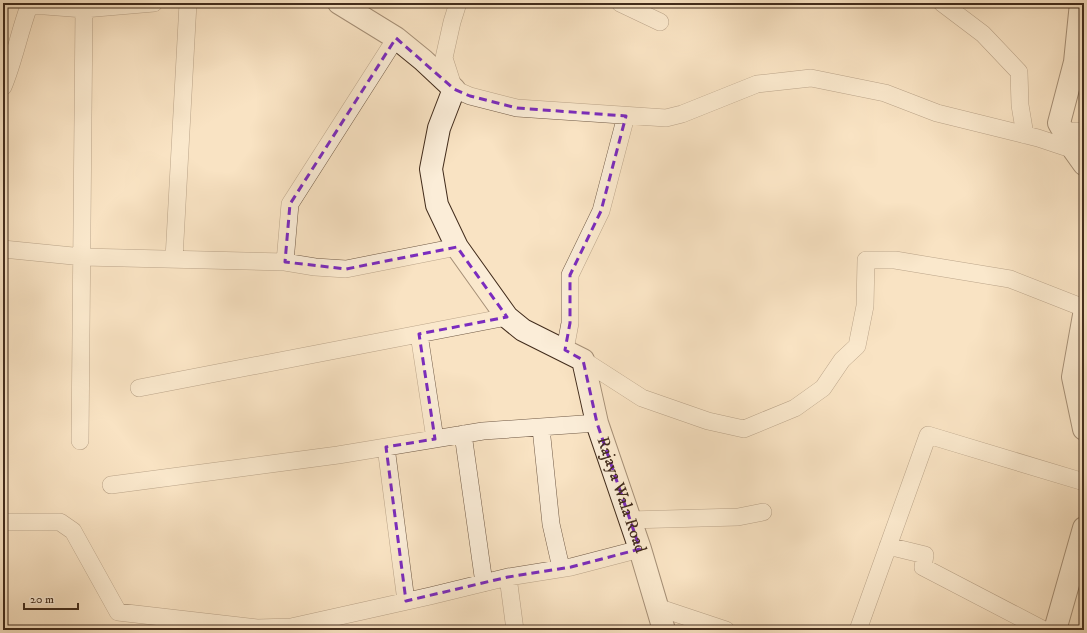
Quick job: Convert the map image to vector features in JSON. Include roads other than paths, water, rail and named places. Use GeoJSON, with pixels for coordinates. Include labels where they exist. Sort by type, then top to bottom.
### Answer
{"type":"FeatureCollection","features":[{"type":"Feature","properties":{"kind":"street"},"geometry":{"type":"LineString","coordinates":[[3,87],[9,74],[9,51],[29,6],[84,8],[154,3]]}},
{"type":"Feature","properties":{"kind":"street"},"geometry":{"type":"LineString","coordinates":[[174,259],[188,3]]}},
{"type":"Feature","properties":{"kind":"street"},"geometry":{"type":"LineString","coordinates":[[339,3],[396,38],[423,60],[454,89],[470,96],[517,108],[666,118],[682,114],[757,84],[811,78],[885,93],[937,113],[1038,138],[1076,144]]}},
{"type":"Feature","properties":{"kind":"street"},"geometry":{"type":"LineString","coordinates":[[458,3],[444,58],[454,89],[439,128],[431,168],[437,205],[457,247],[507,317],[523,330],[574,355],[642,398],[708,421],[744,429],[795,408],[823,388],[842,360],[857,346],[865,306],[866,260],[895,260],[1010,278],[1084,308]]}},
{"type":"Feature","properties":{"kind":"street"},"geometry":{"type":"LineString","coordinates":[[620,3],[660,22]]}},
{"type":"Feature","properties":{"kind":"street"},"geometry":{"type":"LineString","coordinates":[[1076,144],[1059,123],[1074,62],[1080,3]]}},
{"type":"Feature","properties":{"kind":"street"},"geometry":{"type":"LineString","coordinates":[[944,4],[983,34],[1020,72],[1020,105],[1026,135]]}},
{"type":"Feature","properties":{"kind":"street"},"geometry":{"type":"LineString","coordinates":[[80,441],[83,257],[84,8]]}},
{"type":"Feature","properties":{"kind":"street"},"geometry":{"type":"LineString","coordinates":[[285,262],[290,204],[396,38]]}},
{"type":"Feature","properties":{"kind":"street"},"geometry":{"type":"LineString","coordinates":[[574,355],[570,323],[570,275],[601,211],[626,116]]}},
{"type":"Feature","properties":{"kind":"street"},"geometry":{"type":"LineString","coordinates":[[3,249],[83,257],[285,262],[315,267],[346,268],[457,247]]}},
{"type":"Feature","properties":{"kind":"street"},"geometry":{"type":"LineString","coordinates":[[1084,315],[1073,377],[1084,429]]}},
{"type":"Feature","properties":{"kind":"street"},"geometry":{"type":"LineString","coordinates":[[139,388],[507,317]]}},
{"type":"Feature","properties":{"kind":"street"},"geometry":{"type":"LineString","coordinates":[[419,334],[434,439]]}},
{"type":"Feature","properties":{"kind":"street","name":"Rajaya Wala Road"},"geometry":{"type":"LineString","coordinates":[[574,355],[640,549],[664,630]]}},
{"type":"Feature","properties":{"kind":"street"},"geometry":{"type":"LineString","coordinates":[[111,485],[338,455],[483,431],[597,423]]}},
{"type":"Feature","properties":{"kind":"street"},"geometry":{"type":"LineString","coordinates":[[541,428],[551,524],[561,568]]}},
{"type":"Feature","properties":{"kind":"street"},"geometry":{"type":"LineString","coordinates":[[463,434],[484,583]]}},
{"type":"Feature","properties":{"kind":"street"},"geometry":{"type":"LineString","coordinates":[[858,630],[928,436],[1084,482]]}},
{"type":"Feature","properties":{"kind":"street"},"geometry":{"type":"LineString","coordinates":[[386,447],[406,601]]}},
{"type":"Feature","properties":{"kind":"street"},"geometry":{"type":"LineString","coordinates":[[629,520],[738,517],[762,512]]}},
{"type":"Feature","properties":{"kind":"street"},"geometry":{"type":"LineString","coordinates":[[3,522],[60,522],[73,532],[118,612],[257,628],[291,627],[508,577],[571,567],[640,549]]}},
{"type":"Feature","properties":{"kind":"street"},"geometry":{"type":"LineString","coordinates":[[1055,630],[1084,528]]}},
{"type":"Feature","properties":{"kind":"street"},"geometry":{"type":"LineString","coordinates":[[888,546],[925,555],[923,567],[1044,630]]}},
{"type":"Feature","properties":{"kind":"street"},"geometry":{"type":"LineString","coordinates":[[508,577],[514,630]]}},
{"type":"Feature","properties":{"kind":"street"},"geometry":{"type":"LineString","coordinates":[[657,607],[726,630]]}}]}
